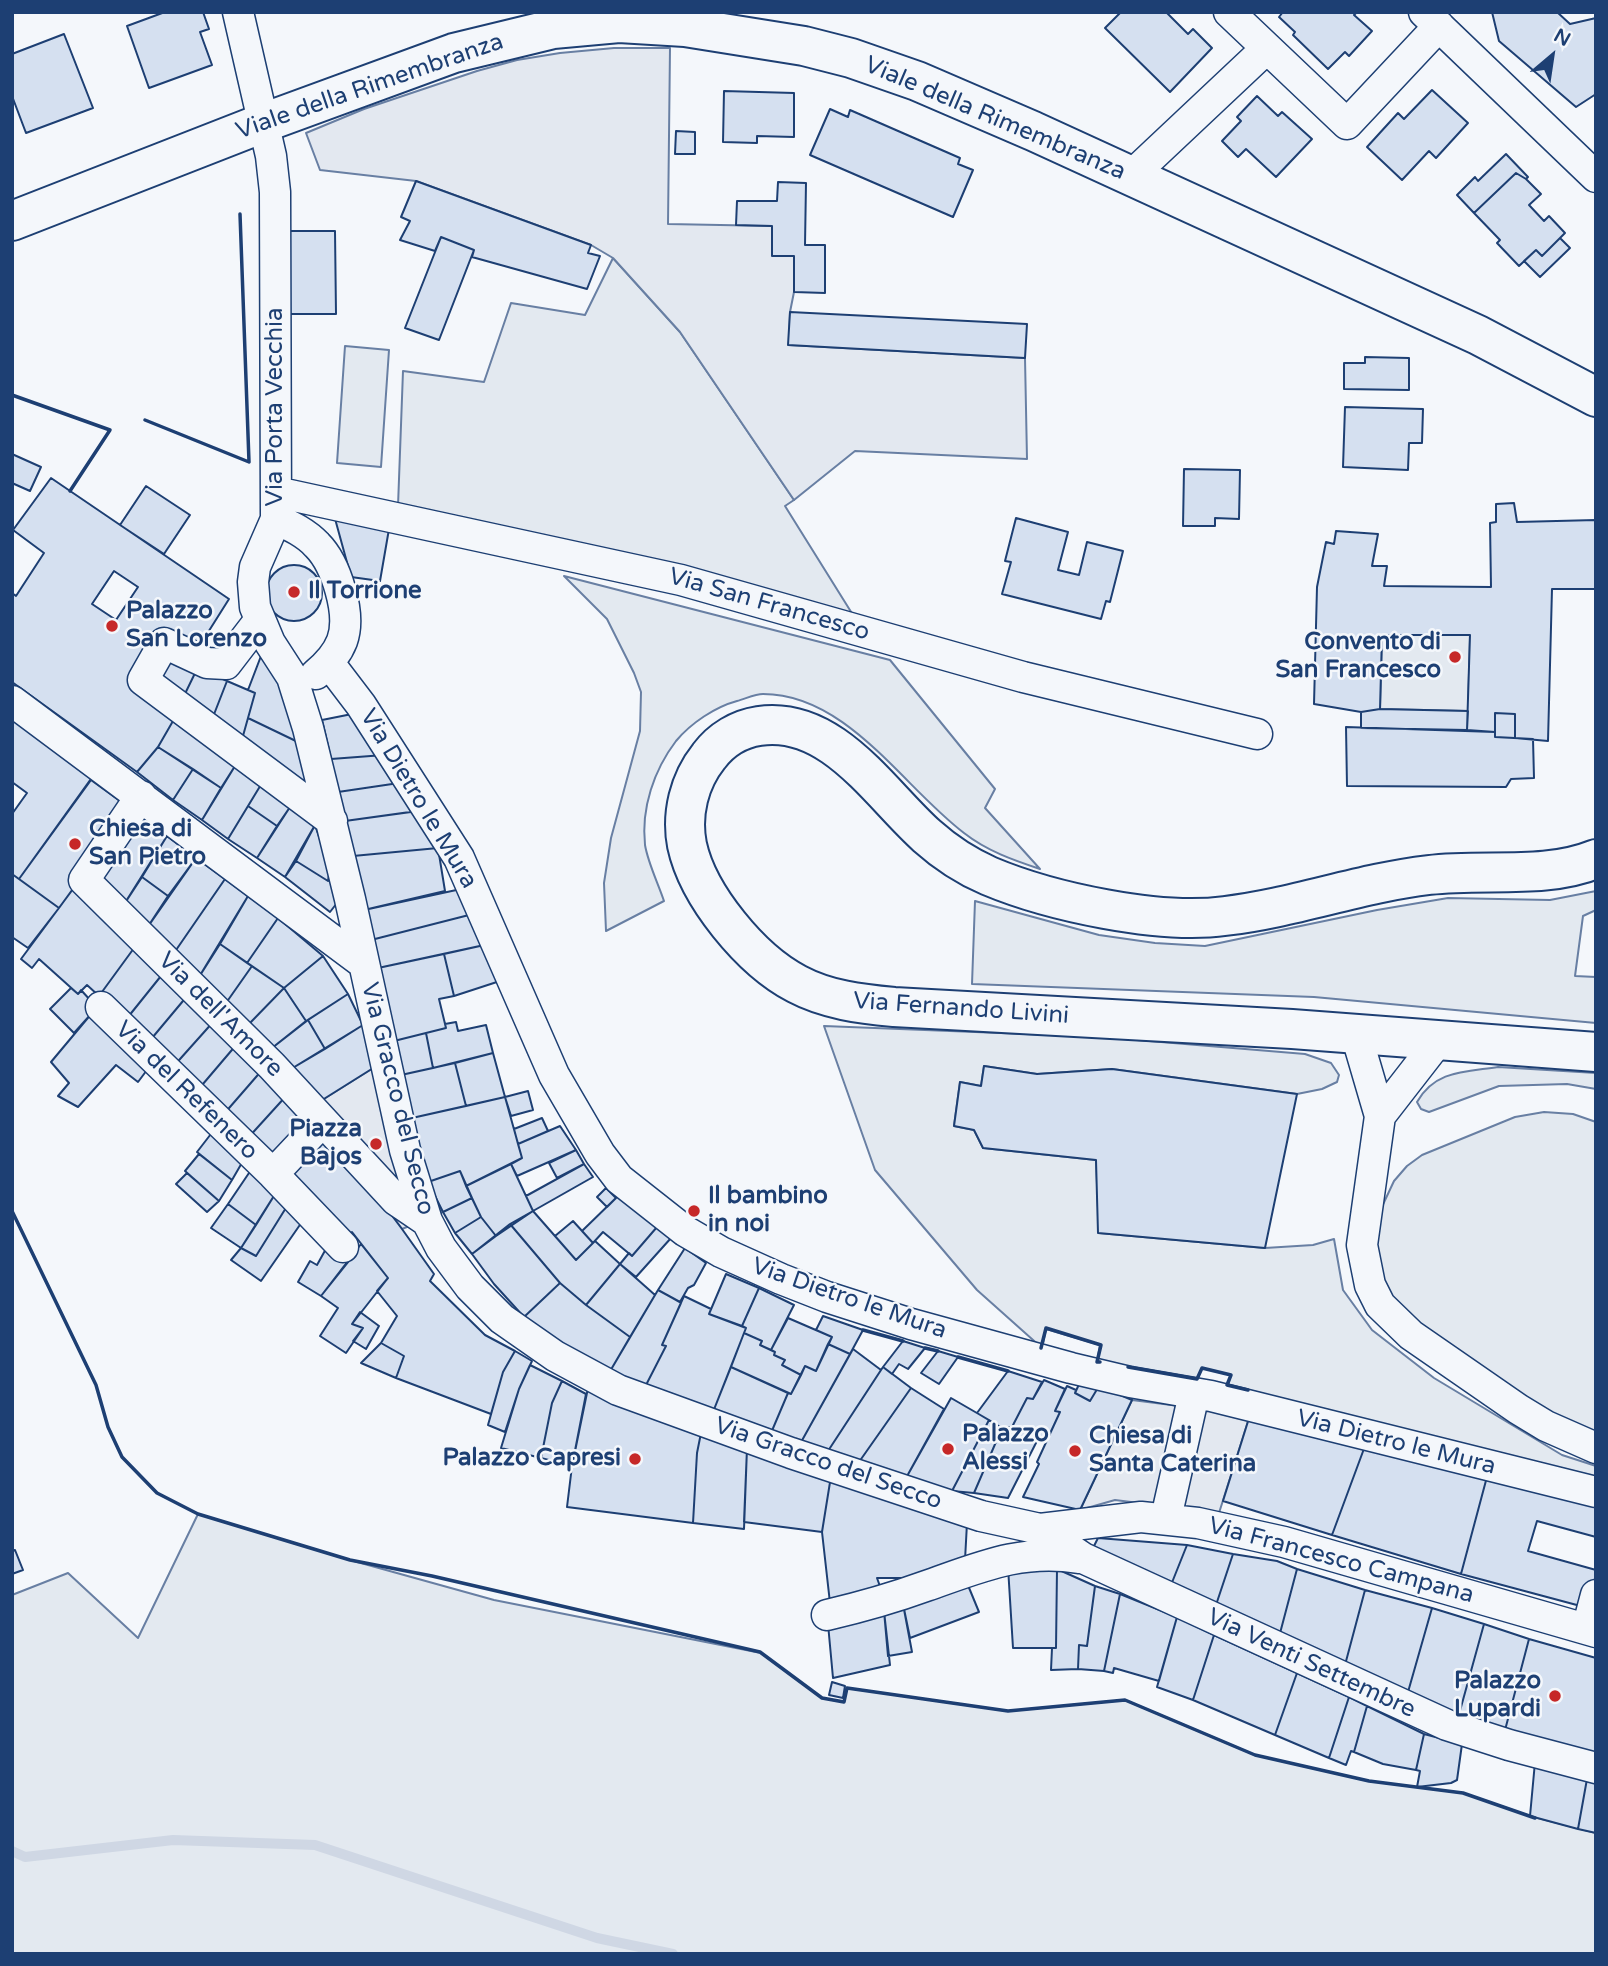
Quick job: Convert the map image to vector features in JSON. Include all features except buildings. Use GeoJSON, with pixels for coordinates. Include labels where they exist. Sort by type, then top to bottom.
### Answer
{"type":"FeatureCollection","features":[{"type":"Feature","properties":{"kind":"main road","name":"Viale della Rimembranza"},"geometry":{"type":"LineString","coordinates":[[12,221],[263,123],[454,53],[553,29],[624,18],[804,46],[851,58],[906,77],[1131,176],[1478,335],[1596,397]]}},
{"type":"Feature","properties":{"kind":"main road","name":"Viale della Rimembranza"},"geometry":{"type":"LineString","coordinates":[[1478,335],[1596,372]]}},
{"type":"Feature","properties":{"kind":"main road","name":"Via Fernando Livini"},"geometry":{"type":"LineString","coordinates":[[1356,1034],[894,1007],[852,1002],[811,991],[776,972],[749,947],[726,920],[706,889],[692,861],[686,836],[687,801],[693,780],[710,754],[728,738],[741,731],[764,725],[797,729],[816,736],[849,758],[924,833],[966,864],[1007,882],[1061,898],[1119,911],[1173,918],[1235,915],[1409,878],[1468,872],[1553,870],[1596,859]]}},
{"type":"Feature","properties":{"kind":"main road"},"geometry":{"type":"LineString","coordinates":[[1356,1034],[1596,1052]]}},
{"type":"Feature","properties":{"kind":"street","name":"Via Porta Vecchia"},"geometry":{"type":"LineString","coordinates":[[238,12],[271,156],[275,192],[276,505],[255,567],[254,589],[259,621],[292,677],[308,727],[363,963]]}},
{"type":"Feature","properties":{"kind":"street"},"geometry":{"type":"LineString","coordinates":[[1229,12],[1347,124],[1432,19],[1596,177]]}},
{"type":"Feature","properties":{"kind":"street"},"geometry":{"type":"LineString","coordinates":[[1131,176],[1267,48]]}},
{"type":"Feature","properties":{"kind":"street"},"geometry":{"type":"LineString","coordinates":[[276,505],[316,543],[334,571],[345,624],[342,641],[329,663],[307,678],[292,677]]}},
{"type":"Feature","properties":{"kind":"street","name":"Via San Francesco"},"geometry":{"type":"LineString","coordinates":[[276,505],[383,516],[659,574],[1023,677],[1257,734]]}},
{"type":"Feature","properties":{"kind":"street"},"geometry":{"type":"LineString","coordinates":[[259,621],[226,664],[206,663],[164,643],[143,680],[332,821]]}},
{"type":"Feature","properties":{"kind":"street","name":"Via Dietro le Mura"},"geometry":{"type":"LineString","coordinates":[[329,663],[368,716],[459,858],[554,1075],[607,1164],[627,1186],[675,1224],[706,1243],[762,1270],[827,1297],[911,1324],[1070,1368],[1194,1394],[1596,1492]]}},
{"type":"Feature","properties":{"kind":"street","name":"Via Gracco del Secco"},"geometry":{"type":"LineString","coordinates":[[12,701],[363,963],[405,1150],[427,1221],[447,1258],[488,1306],[537,1345],[597,1380],[638,1398],[790,1453],[981,1516],[1040,1529]]}},
{"type":"Feature","properties":{"kind":"street","name":"Via dell'Amore"},"geometry":{"type":"LineString","coordinates":[[141,796],[84,880],[263,1057],[396,1199],[427,1221]]}},
{"type":"Feature","properties":{"kind":"street","name":"Via del Refenero"},"geometry":{"type":"LineString","coordinates":[[100,1007],[273,1174],[343,1247]]}},
{"type":"Feature","properties":{"kind":"street"},"geometry":{"type":"LineString","coordinates":[[1356,1034],[1380,1116],[1362,1245],[1375,1295],[1388,1315],[1425,1345],[1546,1426],[1596,1448]]}},
{"type":"Feature","properties":{"kind":"street"},"geometry":{"type":"LineString","coordinates":[[1380,1116],[1439,1040]]}},
{"type":"Feature","properties":{"kind":"street","name":"Via del Refenero"},"geometry":{"type":"LineString","coordinates":[[273,1174],[323,1121]]}},
{"type":"Feature","properties":{"kind":"street"},"geometry":{"type":"LineString","coordinates":[[1166,1518],[1194,1394]]}},
{"type":"Feature","properties":{"kind":"street","name":"Via Francesco Campana"},"geometry":{"type":"LineString","coordinates":[[1040,1529],[1141,1517],[1166,1518],[1284,1542],[1591,1630]]}},
{"type":"Feature","properties":{"kind":"street","name":"Via Venti Settembre"},"geometry":{"type":"LineString","coordinates":[[1040,1529],[1083,1558],[1447,1725],[1596,1768]]}},
{"type":"Feature","properties":{"kind":"street"},"geometry":{"type":"LineString","coordinates":[[827,1615],[881,1601],[1006,1559],[1049,1555],[1083,1558]]}},
{"type":"Feature","properties":{"kind":"street"},"geometry":{"type":"LineString","coordinates":[[1591,1630],[1596,1595]]}},
{"type":"Feature","properties":{"kind":"shaded area"},"geometry":{"type":"Polygon","coordinates":[[[614,48],[670,48],[668,224],[772,226],[772,255],[794,256],[789,345],[1025,358],[1027,459],[855,451],[794,500],[680,332],[613,258],[591,245],[416,181],[320,170],[306,133],[364,109],[477,71],[517,60],[614,48]]]}},
{"type":"Feature","properties":{"kind":"shaded area"},"geometry":{"type":"Polygon","coordinates":[[[613,258],[680,332],[794,500],[785,506],[853,615],[398,506],[403,371],[484,382],[511,303],[585,315],[613,258]]]}},
{"type":"Feature","properties":{"kind":"shaded area"},"geometry":{"type":"Polygon","coordinates":[[[345,346],[389,350],[381,467],[337,463],[345,346]]]}},
{"type":"Feature","properties":{"kind":"shaded area"},"geometry":{"type":"Polygon","coordinates":[[[564,576],[890,660],[995,789],[985,808],[1040,869],[991,850],[964,833],[872,746],[821,709],[793,698],[760,694],[720,707],[704,716],[682,734],[668,752],[655,777],[647,803],[644,831],[648,859],[664,901],[606,931],[604,883],[611,838],[640,731],[641,692],[607,619],[564,576]]]}},
{"type":"Feature","properties":{"kind":"shaded area"},"geometry":{"type":"Polygon","coordinates":[[[1382,635],[1470,635],[1468,711],[1380,709],[1382,635]]]}},
{"type":"Feature","properties":{"kind":"shaded area"},"geometry":{"type":"Polygon","coordinates":[[[1596,891],[1596,910],[1583,916],[1575,976],[1596,977],[1596,1023],[1314,997],[972,984],[975,901],[1099,935],[1155,943],[1205,946],[1448,898],[1550,900],[1596,891]]]}},
{"type":"Feature","properties":{"kind":"shaded area"},"geometry":{"type":"Polygon","coordinates":[[[824,1026],[1101,1037],[1305,1054],[1331,1063],[1339,1075],[1337,1082],[1322,1089],[1297,1094],[1112,1069],[1037,1074],[984,1066],[981,1086],[960,1082],[954,1126],[974,1130],[983,1148],[1096,1160],[1099,1233],[1265,1248],[1313,1245],[1334,1239],[1343,1290],[1372,1330],[1434,1378],[1562,1455],[1596,1466],[1596,1481],[1228,1385],[1231,1375],[1202,1368],[1197,1379],[1097,1362],[1100,1345],[1046,1329],[1042,1348],[977,1290],[875,1170],[824,1026]]]}},
{"type":"Feature","properties":{"kind":"shaded area","name":"Piazza Bajos"},"geometry":{"type":"Polygon","coordinates":[[[378,1065],[443,1212],[402,1229],[348,1157],[319,1102],[378,1065]]]}},
{"type":"Feature","properties":{"kind":"shaded area"},"geometry":{"type":"Polygon","coordinates":[[[1498,1067],[1596,1073],[1596,1089],[1567,1084],[1499,1086],[1429,1112],[1421,1109],[1417,1102],[1424,1092],[1442,1078],[1498,1067]]]}},
{"type":"Feature","properties":{"kind":"shaded area"},"geometry":{"type":"Polygon","coordinates":[[[1544,1112],[1573,1114],[1596,1122],[1596,1434],[1530,1403],[1410,1322],[1381,1281],[1376,1240],[1379,1213],[1394,1181],[1407,1166],[1422,1155],[1515,1117],[1544,1112]]]}},
{"type":"Feature","properties":{"kind":"shaded area"},"geometry":{"type":"Polygon","coordinates":[[[1132,1400],[1250,1415],[1219,1513],[1115,1500],[1080,1510],[1132,1400]]]}},
{"type":"Feature","properties":{"kind":"shaded area"},"geometry":{"type":"Polygon","coordinates":[[[198,1514],[494,1600],[761,1653],[822,1698],[844,1702],[847,1688],[1008,1711],[1125,1700],[1255,1755],[1369,1781],[1463,1793],[1530,1816],[1596,1833],[1596,1954],[12,1954],[12,1595],[68,1573],[138,1638],[198,1514]]]}},
{"type":"Feature","properties":{"kind":"waterway"},"geometry":{"type":"LineString","coordinates":[[12,1851],[25,1857],[173,1840],[315,1845],[597,1938],[673,1954]]}},
{"type":"Feature","properties":{"kind":"wall"},"geometry":{"type":"LineString","coordinates":[[145,420],[249,462],[240,214]]}},
{"type":"Feature","properties":{"kind":"wall"},"geometry":{"type":"LineString","coordinates":[[12,395],[110,430],[70,491]]}},
{"type":"Feature","properties":{"kind":"wall"},"geometry":{"type":"LineString","coordinates":[[12,1211],[96,1385],[108,1427],[122,1457],[157,1493],[198,1514],[350,1560],[432,1576],[760,1652],[822,1698],[844,1702],[847,1688],[1008,1711],[1125,1700],[1255,1755],[1369,1781],[1463,1793],[1535,1818]]}},
{"type":"Feature","properties":{"kind":"wall"},"geometry":{"type":"LineString","coordinates":[[1041,1348],[1046,1328],[1101,1345],[1097,1362],[1100,1362]]}},
{"type":"Feature","properties":{"kind":"wall"},"geometry":{"type":"LineString","coordinates":[[863,1330],[903,1341]]}},
{"type":"Feature","properties":{"kind":"wall"},"geometry":{"type":"LineString","coordinates":[[925,1348],[938,1351]]}},
{"type":"Feature","properties":{"kind":"wall"},"geometry":{"type":"LineString","coordinates":[[958,1357],[1008,1371]]}},
{"type":"Feature","properties":{"kind":"wall"},"geometry":{"type":"LineString","coordinates":[[1128,1367],[1197,1379],[1202,1368],[1231,1375],[1227,1385],[1248,1390]]}},
{"type":"Feature","properties":{"kind":"place","name":"Il Torrione"},"geometry":{"type":"Point","coordinates":[294,592]}},
{"type":"Feature","properties":{"kind":"place","name":"Palazzo San Lorenzo"},"geometry":{"type":"Point","coordinates":[112,626]}},
{"type":"Feature","properties":{"kind":"place","name":"Convento di San Francesco"},"geometry":{"type":"Point","coordinates":[1455,657]}},
{"type":"Feature","properties":{"kind":"place","name":"Chiesa di San Pietro"},"geometry":{"type":"Point","coordinates":[75,844]}},
{"type":"Feature","properties":{"kind":"place","name":"Piazza Bajos"},"geometry":{"type":"Point","coordinates":[376,1144]}},
{"type":"Feature","properties":{"kind":"place","name":"Il bambino in noi"},"geometry":{"type":"Point","coordinates":[694,1211]}},
{"type":"Feature","properties":{"kind":"place","name":"Palazzo Alessi"},"geometry":{"type":"Point","coordinates":[948,1449]}},
{"type":"Feature","properties":{"kind":"place","name":"Chiesa di Santa Caterina"},"geometry":{"type":"Point","coordinates":[1075,1451]}},
{"type":"Feature","properties":{"kind":"place","name":"Palazzo Capresi"},"geometry":{"type":"Point","coordinates":[635,1459]}},
{"type":"Feature","properties":{"kind":"place","name":"Palazzo Lupardi"},"geometry":{"type":"Point","coordinates":[1555,1696]}}]}
